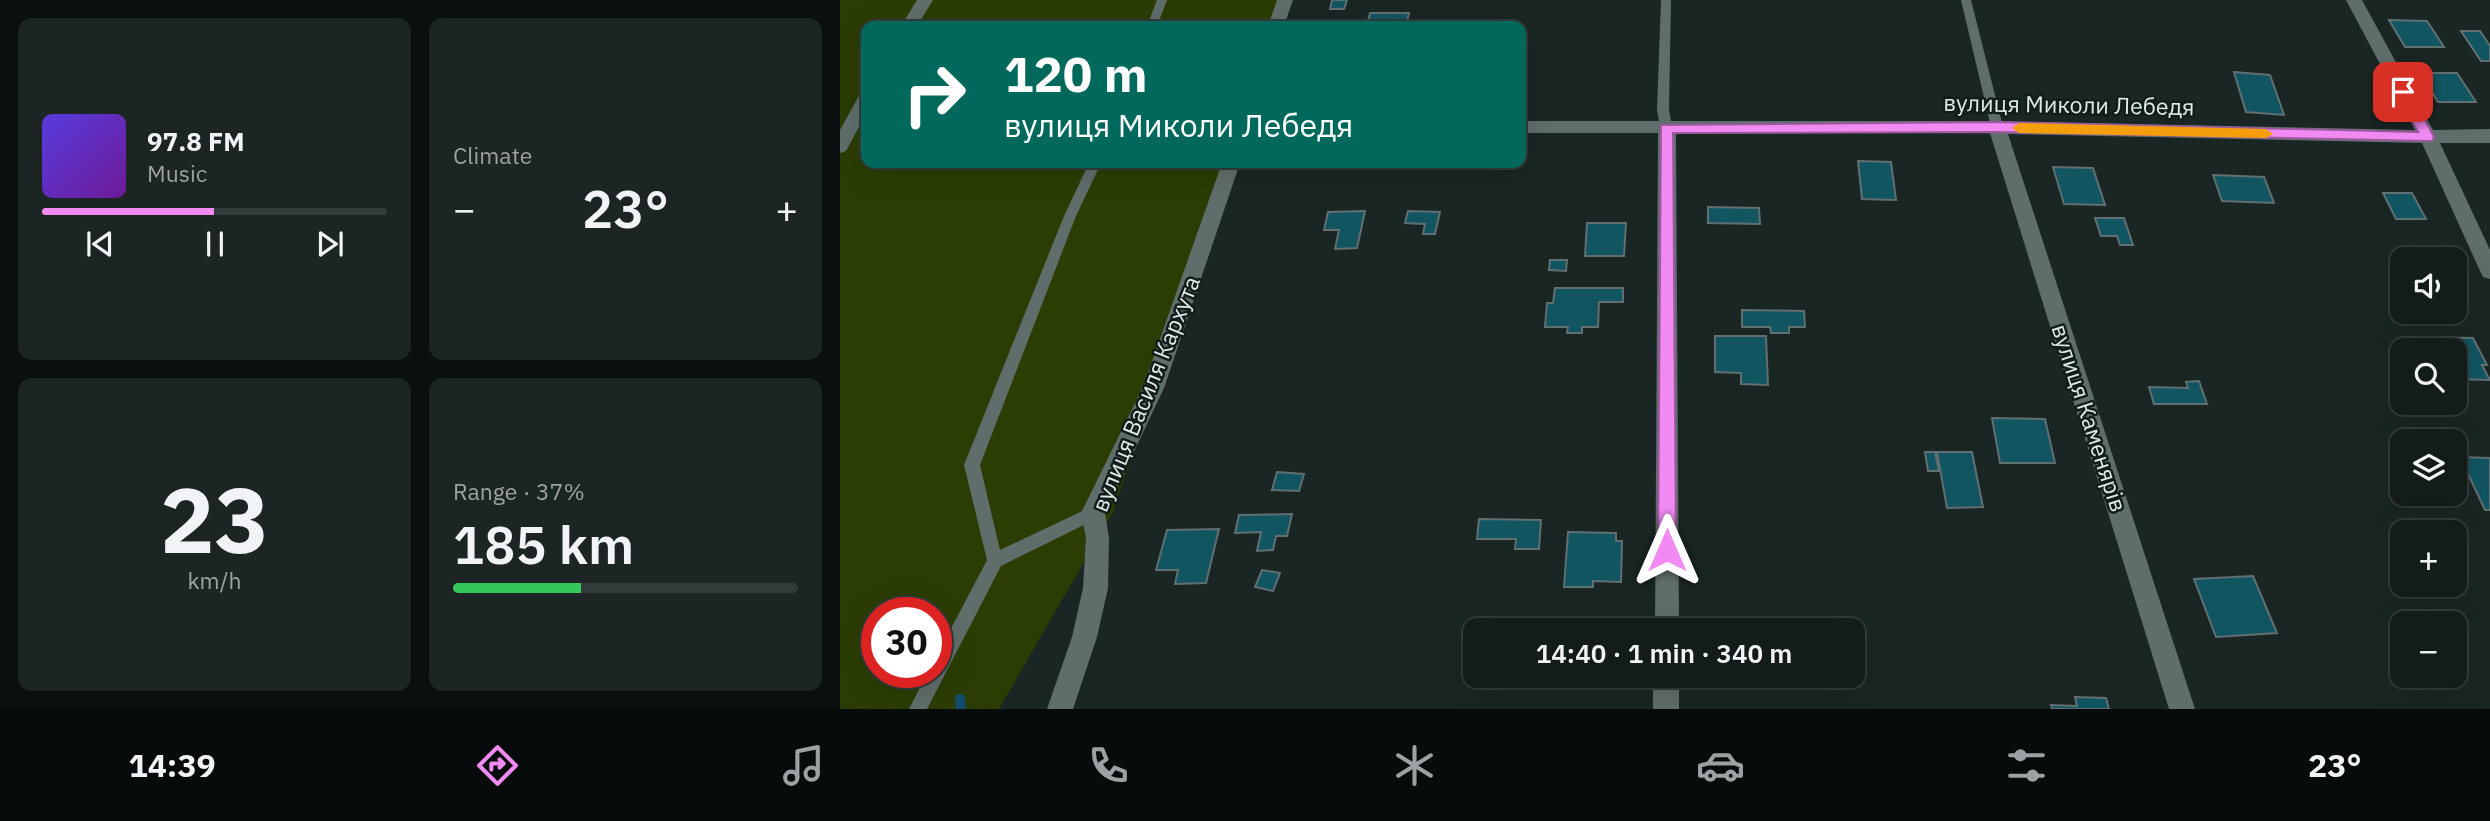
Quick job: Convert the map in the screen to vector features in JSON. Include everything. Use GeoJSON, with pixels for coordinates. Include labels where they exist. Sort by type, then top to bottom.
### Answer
{"type":"FeatureCollection","features":[{"type":"Feature","properties":{"kind":"street"},"geometry":{"type":"LineString","coordinates":[[912,21],[925,0]]}},
{"type":"Feature","properties":{"kind":"street"},"geometry":{"type":"LineString","coordinates":[[1278,21],[1285,0]]}},
{"type":"Feature","properties":{"kind":"street"},"geometry":{"type":"LineString","coordinates":[[2354,0],[2428,137],[2490,271]]}},
{"type":"Feature","properties":{"kind":"street"},"geometry":{"type":"LineString","coordinates":[[841,140],[861,106]]}},
{"type":"Feature","properties":{"kind":"street","name":"вулиця Миколи Лебедя"},"geometry":{"type":"LineString","coordinates":[[1526,127],[1997,127],[2428,137],[2490,136]]}},
{"type":"Feature","properties":{"kind":"street","name":"вулиця Каменярів"},"geometry":{"type":"LineString","coordinates":[[1997,127],[2182,709]]}},
{"type":"Feature","properties":{"kind":"street"},"geometry":{"type":"LineString","coordinates":[[1665,128],[1668,148],[1667,618]]}},
{"type":"Feature","properties":{"kind":"street"},"geometry":{"type":"LineString","coordinates":[[841,140],[861,138]]}},
{"type":"Feature","properties":{"kind":"street","name":"вулиця Василя Кархута"},"geometry":{"type":"LineString","coordinates":[[1060,709],[1090,619],[1100,576],[1099,534],[1093,513],[1157,377],[1229,168]]}},
{"type":"Feature","properties":{"kind":"street"},"geometry":{"type":"LineString","coordinates":[[1666,709],[1667,688]]}},
{"type":"Feature","properties":{"kind":"lane"},"geometry":{"type":"LineString","coordinates":[[1154,21],[1162,0]]}},
{"type":"Feature","properties":{"kind":"lane"},"geometry":{"type":"LineString","coordinates":[[1665,128],[1663,109],[1666,0]]}},
{"type":"Feature","properties":{"kind":"lane"},"geometry":{"type":"LineString","coordinates":[[1966,0],[1997,127]]}},
{"type":"Feature","properties":{"kind":"lane"},"geometry":{"type":"LineString","coordinates":[[995,561],[972,465],[1070,216],[1093,168]]}},
{"type":"Feature","properties":{"kind":"lane"},"geometry":{"type":"LineString","coordinates":[[918,709],[995,561],[1093,513]]}},
{"type":"Feature","properties":{"kind":"green space"},"geometry":{"type":"Polygon","coordinates":[[[840,0],[1288,0],[1281,21],[861,21],[861,168],[1230,168],[1113,512],[999,709],[840,709],[840,0]]]}},
{"type":"Feature","properties":{"kind":"building"},"geometry":{"type":"Polygon","coordinates":[[[1332,0],[1347,0],[1344,9],[1330,9],[1332,0]]]}},
{"type":"Feature","properties":{"kind":"building"},"geometry":{"type":"Polygon","coordinates":[[[1370,13],[1409,13],[1407,21],[1368,21],[1370,13]]]}},
{"type":"Feature","properties":{"kind":"building"},"geometry":{"type":"Polygon","coordinates":[[[2389,20],[2427,21],[2444,47],[2405,47],[2389,20]]]}},
{"type":"Feature","properties":{"kind":"building"},"geometry":{"type":"Polygon","coordinates":[[[2461,31],[2480,31],[2490,46],[2490,61],[2481,61],[2461,31]]]}},
{"type":"Feature","properties":{"kind":"building"},"geometry":{"type":"Polygon","coordinates":[[[2234,72],[2270,75],[2284,115],[2246,112],[2234,72]]]}},
{"type":"Feature","properties":{"kind":"building"},"geometry":{"type":"Polygon","coordinates":[[[2420,73],[2457,73],[2476,102],[2438,102],[2420,73]]]}},
{"type":"Feature","properties":{"kind":"building"},"geometry":{"type":"Polygon","coordinates":[[[1858,161],[1891,162],[1896,200],[1862,199],[1858,161]]]}},
{"type":"Feature","properties":{"kind":"building"},"geometry":{"type":"Polygon","coordinates":[[[2053,167],[2093,168],[2105,205],[2064,204],[2053,167]]]}},
{"type":"Feature","properties":{"kind":"building"},"geometry":{"type":"Polygon","coordinates":[[[2213,175],[2264,177],[2274,203],[2222,201],[2213,175]]]}},
{"type":"Feature","properties":{"kind":"building"},"geometry":{"type":"Polygon","coordinates":[[[2383,193],[2412,193],[2426,219],[2396,219],[2383,193]]]}},
{"type":"Feature","properties":{"kind":"building"},"geometry":{"type":"Polygon","coordinates":[[[1708,207],[1759,208],[1760,224],[1708,223],[1708,207]]]}},
{"type":"Feature","properties":{"kind":"building"},"geometry":{"type":"Polygon","coordinates":[[[1365,211],[1357,248],[1335,249],[1339,230],[1324,230],[1328,212],[1365,211]]]}},
{"type":"Feature","properties":{"kind":"building"},"geometry":{"type":"Polygon","coordinates":[[[1408,211],[1440,212],[1435,234],[1423,234],[1425,224],[1405,223],[1408,211]]]}},
{"type":"Feature","properties":{"kind":"building"},"geometry":{"type":"Polygon","coordinates":[[[2095,218],[2124,218],[2133,245],[2120,245],[2117,236],[2101,236],[2095,218]]]}},
{"type":"Feature","properties":{"kind":"building"},"geometry":{"type":"Polygon","coordinates":[[[1587,223],[1626,223],[1624,256],[1585,256],[1587,223]]]}},
{"type":"Feature","properties":{"kind":"building"},"geometry":{"type":"Polygon","coordinates":[[[1550,260],[1567,260],[1566,271],[1549,270],[1550,260]]]}},
{"type":"Feature","properties":{"kind":"building"},"geometry":{"type":"Polygon","coordinates":[[[1555,288],[1623,288],[1623,302],[1599,302],[1598,327],[1582,327],[1582,333],[1567,333],[1568,327],[1545,327],[1547,303],[1553,303],[1555,288]]]}},
{"type":"Feature","properties":{"kind":"building"},"geometry":{"type":"Polygon","coordinates":[[[1742,310],[1804,311],[1805,327],[1789,327],[1789,333],[1771,333],[1770,327],[1742,327],[1742,310]]]}},
{"type":"Feature","properties":{"kind":"building"},"geometry":{"type":"Polygon","coordinates":[[[1715,336],[1766,336],[1768,385],[1741,384],[1741,373],[1715,372],[1715,336]]]}},
{"type":"Feature","properties":{"kind":"building"},"geometry":{"type":"Polygon","coordinates":[[[2419,337],[2473,338],[2487,365],[2482,365],[2490,380],[2467,379],[2467,338],[2419,337]]]}},
{"type":"Feature","properties":{"kind":"building"},"geometry":{"type":"Polygon","coordinates":[[[2199,381],[2207,404],[2154,404],[2149,387],[2188,388],[2186,382],[2199,381]]]}},
{"type":"Feature","properties":{"kind":"building"},"geometry":{"type":"Polygon","coordinates":[[[1992,418],[2045,419],[2055,463],[2000,463],[1992,418]]]}},
{"type":"Feature","properties":{"kind":"building"},"geometry":{"type":"Polygon","coordinates":[[[1925,452],[1935,452],[1939,471],[1928,471],[1925,452]]]}},
{"type":"Feature","properties":{"kind":"building"},"geometry":{"type":"Polygon","coordinates":[[[1937,452],[1972,452],[1983,507],[1947,508],[1937,452]]]}},
{"type":"Feature","properties":{"kind":"building"},"geometry":{"type":"Polygon","coordinates":[[[2467,457],[2490,458],[2490,510],[2485,510],[2467,472],[2467,457]]]}},
{"type":"Feature","properties":{"kind":"building"},"geometry":{"type":"Polygon","coordinates":[[[1277,472],[1304,474],[1299,491],[1272,490],[1277,472]]]}},
{"type":"Feature","properties":{"kind":"building"},"geometry":{"type":"Polygon","coordinates":[[[1292,514],[1287,536],[1276,536],[1273,550],[1257,551],[1261,532],[1235,533],[1239,515],[1292,514]]]}},
{"type":"Feature","properties":{"kind":"building"},"geometry":{"type":"Polygon","coordinates":[[[1479,519],[1541,520],[1539,549],[1515,549],[1516,539],[1477,539],[1479,519]]]}},
{"type":"Feature","properties":{"kind":"building"},"geometry":{"type":"Polygon","coordinates":[[[1219,529],[1206,583],[1175,584],[1178,570],[1156,570],[1167,530],[1219,529]]]}},
{"type":"Feature","properties":{"kind":"building"},"geometry":{"type":"Polygon","coordinates":[[[1568,532],[1616,533],[1616,541],[1622,541],[1621,582],[1593,581],[1593,587],[1564,587],[1568,532]]]}},
{"type":"Feature","properties":{"kind":"building"},"geometry":{"type":"Polygon","coordinates":[[[1262,570],[1280,573],[1273,591],[1255,587],[1262,570]]]}},
{"type":"Feature","properties":{"kind":"building"},"geometry":{"type":"Polygon","coordinates":[[[2253,576],[2277,633],[2216,637],[2194,579],[2253,576]]]}},
{"type":"Feature","properties":{"kind":"building"},"geometry":{"type":"Polygon","coordinates":[[[2075,697],[2106,698],[2109,709],[2052,709],[2051,705],[2077,706],[2075,697]]]}},
{"type":"Feature","properties":{"kind":"waterway"},"geometry":{"type":"LineString","coordinates":[[960,699],[961,709]]}},
{"type":"Feature","properties":{"kind":"slow traffic"},"geometry":{"type":"LineString","coordinates":[[2019,128],[2266,134]]}},
{"type":"Feature","properties":{"kind":"route"},"geometry":{"type":"LineString","coordinates":[[1667,550],[1668,148],[1665,128],[1997,127],[2428,137],[2403,92]]}}]}
